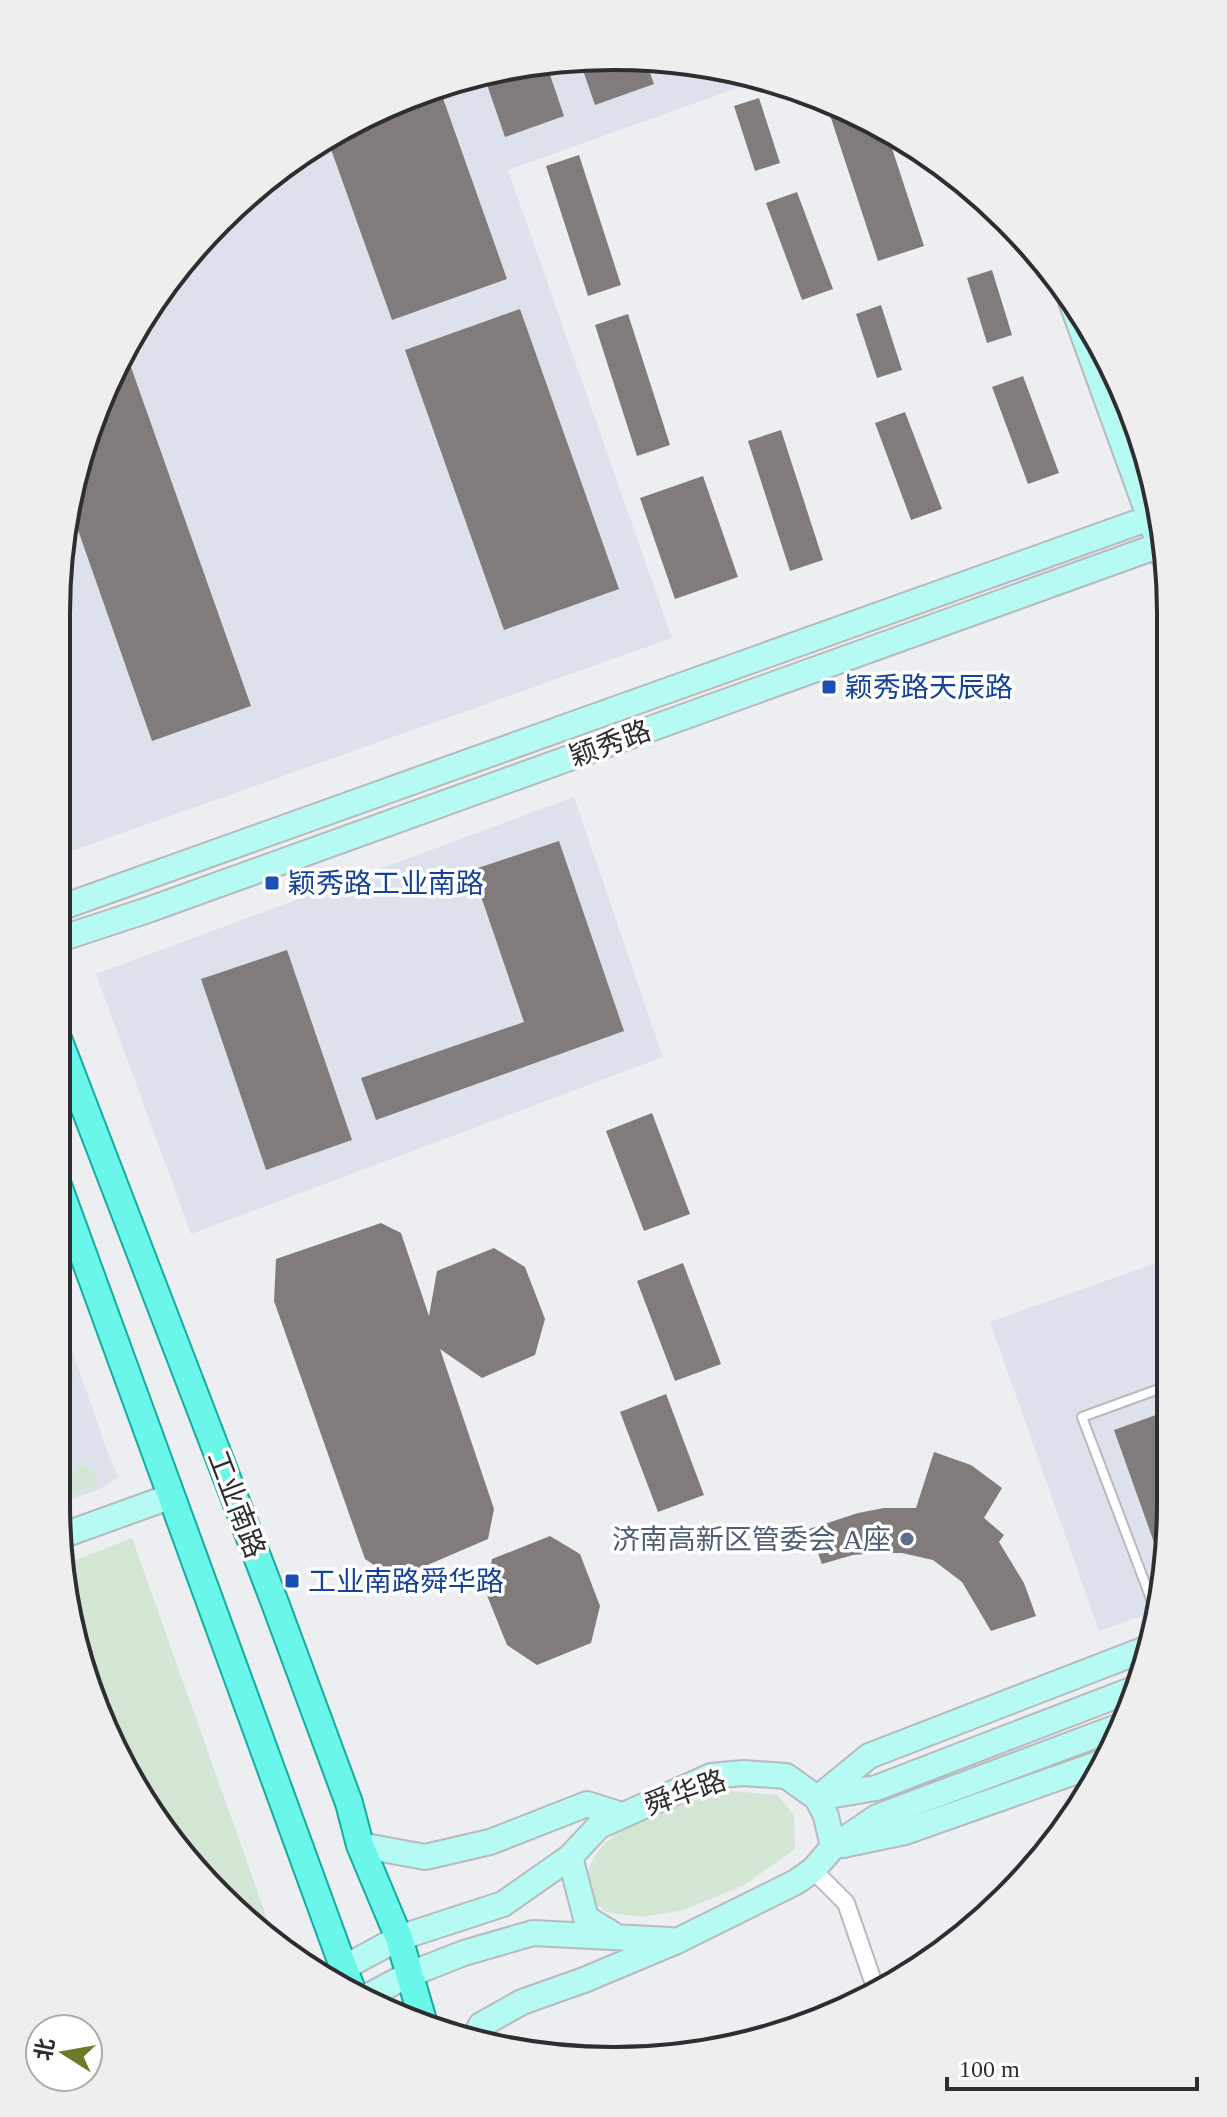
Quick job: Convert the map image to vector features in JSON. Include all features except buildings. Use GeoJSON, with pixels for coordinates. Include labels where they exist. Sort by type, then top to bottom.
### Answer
{"type":"FeatureCollection","features":[{"type":"Feature","properties":{"kind":"main road"},"geometry":{"type":"LineString","coordinates":[[1093,359],[1140,481]]}},
{"type":"Feature","properties":{"kind":"main road","name":"颖秀路"},"geometry":{"type":"LineString","coordinates":[[70,904],[1149,519]]}},
{"type":"Feature","properties":{"kind":"main road","name":"颖秀路"},"geometry":{"type":"LineString","coordinates":[[70,936],[1153,548]]}},
{"type":"Feature","properties":{"kind":"main road","name":"工业南路"},"geometry":{"type":"LineString","coordinates":[[70,1070],[275,1603],[349,1803],[360,1845],[399,1938],[420,2011]]}},
{"type":"Feature","properties":{"kind":"main road","name":"工业南路"},"geometry":{"type":"LineString","coordinates":[[70,1218],[348,1977]]}},
{"type":"Feature","properties":{"kind":"main road"},"geometry":{"type":"LineString","coordinates":[[71,1532],[172,1496]]}},
{"type":"Feature","properties":{"kind":"main road"},"geometry":{"type":"LineString","coordinates":[[817,1798],[869,1756],[1135,1653]]}},
{"type":"Feature","properties":{"kind":"main road"},"geometry":{"type":"LineString","coordinates":[[817,1798],[876,1788],[1122,1693]]}},
{"type":"Feature","properties":{"kind":"main road"},"geometry":{"type":"LineString","coordinates":[[479,2029],[481,2025],[522,2002],[677,1941],[796,1882],[813,1870],[833,1847],[877,1817],[1107,1731]]}},
{"type":"Feature","properties":{"kind":"main road","name":"舜华路"},"geometry":{"type":"LineString","coordinates":[[349,1978],[399,1938],[503,1904],[570,1857],[599,1826],[711,1776],[743,1773],[786,1776],[817,1798]]}},
{"type":"Feature","properties":{"kind":"main road"},"geometry":{"type":"LineString","coordinates":[[833,1847],[905,1832],[1085,1773]]}},
{"type":"Feature","properties":{"kind":"main road"},"geometry":{"type":"LineString","coordinates":[[817,1798],[826,1816],[833,1847]]}},
{"type":"Feature","properties":{"kind":"main road"},"geometry":{"type":"LineString","coordinates":[[360,1845],[425,1857],[490,1842],[587,1804],[622,1815]]}},
{"type":"Feature","properties":{"kind":"main road"},"geometry":{"type":"LineString","coordinates":[[570,1857],[586,1918],[616,1936]]}},
{"type":"Feature","properties":{"kind":"main road"},"geometry":{"type":"LineString","coordinates":[[375,1992],[408,1975],[464,1953],[533,1933],[677,1941]]}},
{"type":"Feature","properties":{"kind":"street"},"geometry":{"type":"LineString","coordinates":[[813,1870],[846,1903],[873,1981]]}},
{"type":"Feature","properties":{"kind":"lane"},"geometry":{"type":"LineString","coordinates":[[1149,1594],[1082,1417],[1157,1390]]}},
{"type":"Feature","properties":{"kind":"shaded area"},"geometry":{"type":"Polygon","coordinates":[[[578,71],[649,71],[743,86],[508,170],[672,638],[70,852],[70,614],[75,543],[80,507],[99,439],[126,373],[182,283],[229,229],[255,205],[283,182],[342,143],[406,111],[439,99],[507,80],[578,71]]]}},
{"type":"Feature","properties":{"kind":"shaded area"},"geometry":{"type":"Polygon","coordinates":[[[574,797],[663,1057],[191,1234],[96,974],[574,797]]]}},
{"type":"Feature","properties":{"kind":"shaded area"},"geometry":{"type":"Polygon","coordinates":[[[1157,1263],[1156,1539],[1146,1615],[1099,1631],[990,1322],[1157,1263]]]}},
{"type":"Feature","properties":{"kind":"shaded area"},"geometry":{"type":"Polygon","coordinates":[[[70,1344],[119,1477],[98,1490],[70,1500],[70,1344]]]}},
{"type":"Feature","properties":{"kind":"green space"},"geometry":{"type":"Polygon","coordinates":[[[70,1364],[75,1380],[70,1389],[70,1364]]]}},
{"type":"Feature","properties":{"kind":"green space"},"geometry":{"type":"Polygon","coordinates":[[[84,1465],[97,1474],[98,1486],[73,1493],[70,1490],[70,1479],[78,1467],[84,1465]]]}},
{"type":"Feature","properties":{"kind":"green space"},"geometry":{"type":"Polygon","coordinates":[[[132,1538],[268,1921],[229,1888],[182,1834],[126,1744],[111,1711],[89,1644],[80,1610],[74,1561],[132,1538]]]}},
{"type":"Feature","properties":{"kind":"green space"},"geometry":{"type":"Polygon","coordinates":[[[732,1791],[777,1795],[794,1815],[795,1849],[746,1884],[684,1910],[641,1917],[606,1912],[589,1897],[588,1873],[596,1855],[610,1839],[648,1816],[732,1791]]]}},
{"type":"Feature","properties":{"kind":"place","name":"颖秀路天辰路"},"geometry":{"type":"Point","coordinates":[829,687]}},
{"type":"Feature","properties":{"kind":"place","name":"颖秀路工业南路"},"geometry":{"type":"Point","coordinates":[272,883]}},
{"type":"Feature","properties":{"kind":"place","name":"济南高新区管委会 A座"},"geometry":{"type":"Point","coordinates":[907,1539]}},
{"type":"Feature","properties":{"kind":"place","name":"工业南路舜华路"},"geometry":{"type":"Point","coordinates":[292,1581]}}]}
